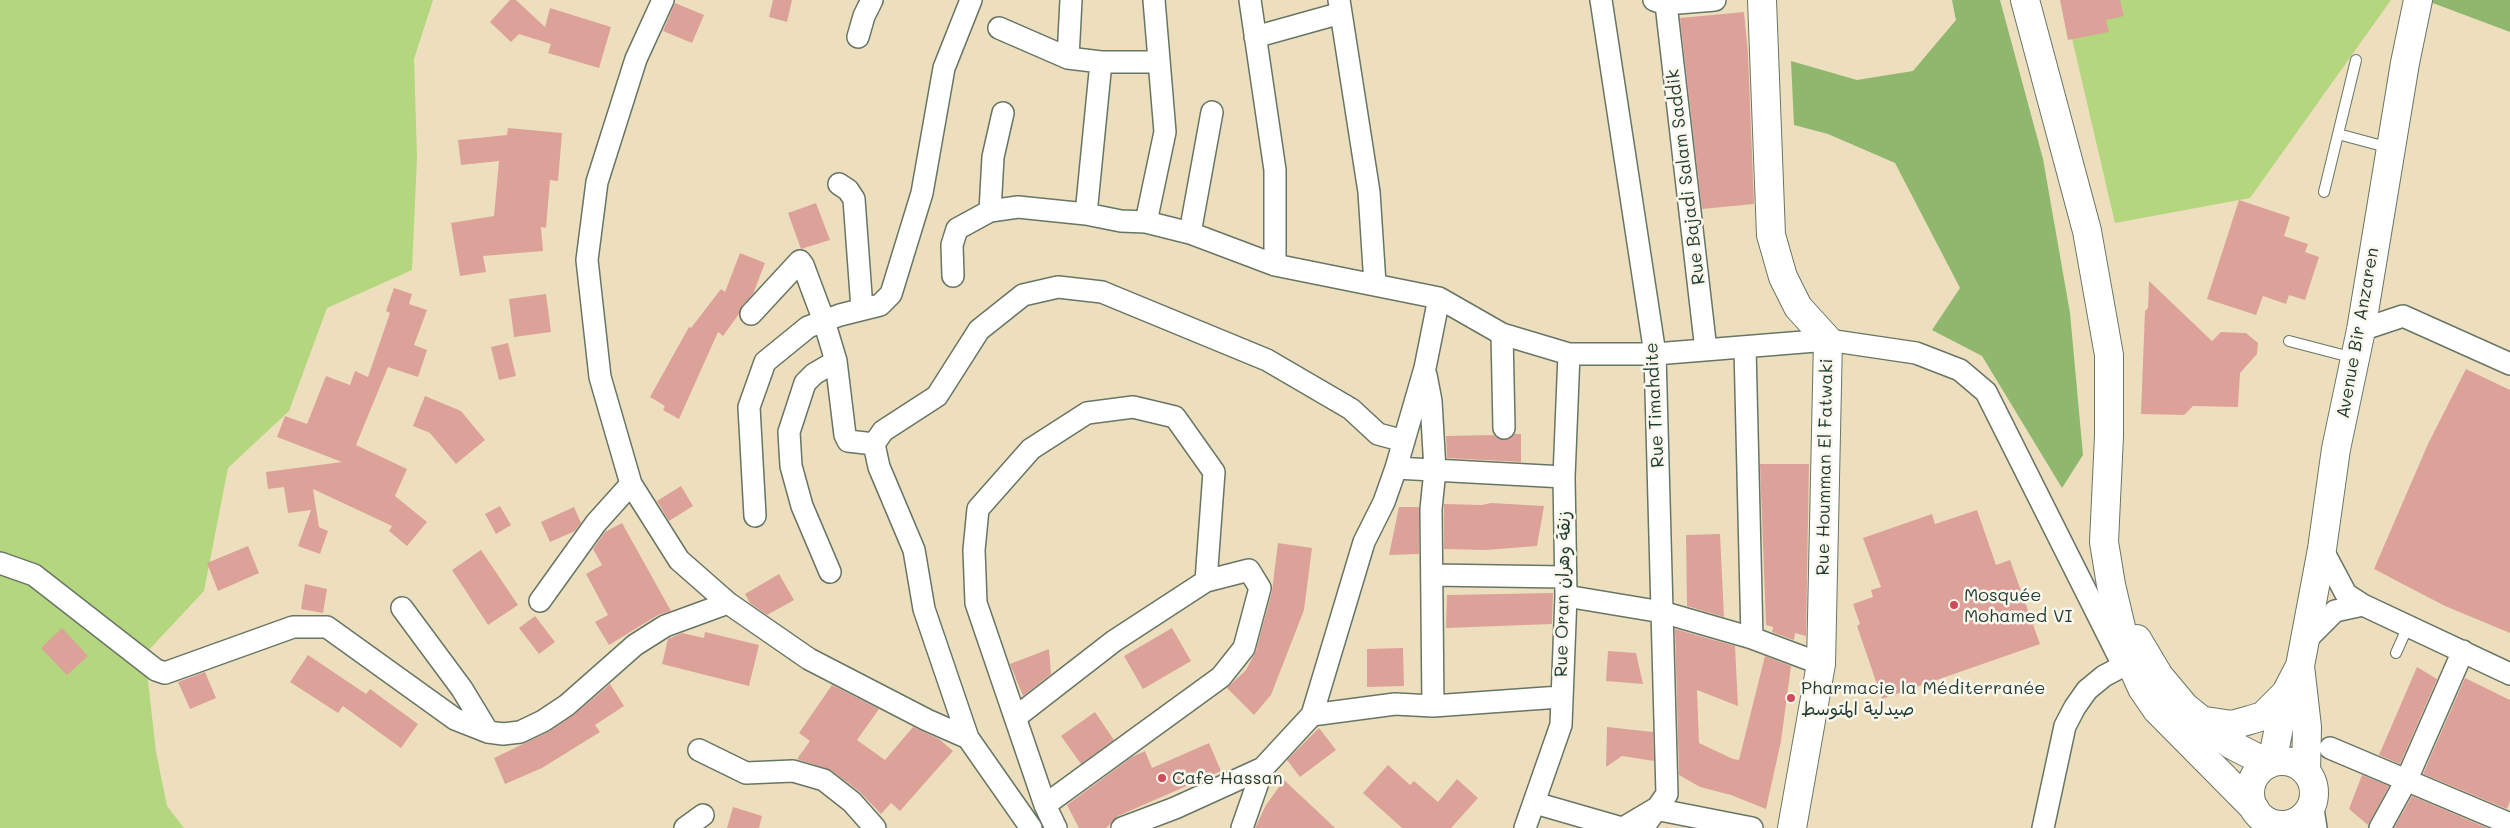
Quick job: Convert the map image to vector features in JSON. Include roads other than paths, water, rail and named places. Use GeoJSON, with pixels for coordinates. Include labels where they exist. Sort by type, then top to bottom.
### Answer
{"type":"FeatureCollection","features":[{"type":"Feature","properties":{"kind":"street"},"geometry":{"type":"LineString","coordinates":[[663,0],[636,59],[597,182],[587,260],[600,376],[631,484],[679,560],[728,604],[809,659],[928,720],[968,738]]}},
{"type":"Feature","properties":{"kind":"street"},"geometry":{"type":"LineString","coordinates":[[858,37],[864,16],[872,0]]}},
{"type":"Feature","properties":{"kind":"street"},"geometry":{"type":"LineString","coordinates":[[755,516],[749,407],[764,362],[808,327],[880,305],[891,294],[922,193],[944,68],[971,0]]}},
{"type":"Feature","properties":{"kind":"street"},"geometry":{"type":"LineString","coordinates":[[1068,58],[1071,0]]}},
{"type":"Feature","properties":{"kind":"street"},"geometry":{"type":"LineString","coordinates":[[1146,222],[1165,132],[1154,0]]}},
{"type":"Feature","properties":{"kind":"street"},"geometry":{"type":"LineString","coordinates":[[1250,0],[1275,170],[1275,265]]}},
{"type":"Feature","properties":{"kind":"street","name":"Rue Timahdite"},"geometry":{"type":"LineString","coordinates":[[1601,0],[1655,354],[1667,794],[1654,809],[1643,828]]}},
{"type":"Feature","properties":{"kind":"street"},"geometry":{"type":"LineString","coordinates":[[1660,2],[1715,0]]}},
{"type":"Feature","properties":{"kind":"street","name":"Rue Houmman El Fatwaki"},"geometry":{"type":"LineString","coordinates":[[1762,0],[1772,235],[1784,277],[1798,306],[1828,340],[1820,664],[1792,828]]}},
{"type":"Feature","properties":{"kind":"street"},"geometry":{"type":"LineString","coordinates":[[2025,0],[2087,231],[2109,355],[2109,436],[2104,542],[2111,615],[2123,666],[2136,688],[2151,702]]}},
{"type":"Feature","properties":{"kind":"street","name":"Avenue Bir Anzaren"},"geometry":{"type":"LineString","coordinates":[[2271,763],[2286,693],[2302,654],[2322,549],[2336,448],[2361,330],[2418,0]]}},
{"type":"Feature","properties":{"kind":"street","name":"Rue Bajadi Salam Saddik"},"geometry":{"type":"LineString","coordinates":[[1660,2],[1706,350]]}},
{"type":"Feature","properties":{"kind":"street"},"geometry":{"type":"LineString","coordinates":[[1255,37],[1340,7],[1369,192],[1375,284]]}},
{"type":"Feature","properties":{"kind":"street"},"geometry":{"type":"LineString","coordinates":[[999,28],[1068,58],[1101,62],[1159,62]]}},
{"type":"Feature","properties":{"kind":"street"},"geometry":{"type":"LineString","coordinates":[[1086,214],[1101,62]]}},
{"type":"Feature","properties":{"kind":"street"},"geometry":{"type":"LineString","coordinates":[[1190,233],[1212,112]]}},
{"type":"Feature","properties":{"kind":"street"},"geometry":{"type":"LineString","coordinates":[[990,211],[993,157],[1003,113]]}},
{"type":"Feature","properties":{"kind":"street"},"geometry":{"type":"LineString","coordinates":[[839,184],[848,190],[854,199],[862,309]]}},
{"type":"Feature","properties":{"kind":"street"},"geometry":{"type":"LineString","coordinates":[[953,276],[952,245],[957,229],[990,211],[1018,207],[1086,214],[1108,220],[1146,222],[1190,233],[1275,265],[1439,298],[1502,334],[1568,354],[1655,354],[1828,340],[1916,353],[1960,370],[1986,392],[2111,615],[2142,688],[2163,717],[2263,819],[2277,824],[2287,824],[2309,819],[2313,787],[2306,772],[2287,761],[2271,763],[2258,772],[2252,783],[2250,797],[2263,819]]}},
{"type":"Feature","properties":{"kind":"street"},"geometry":{"type":"LineString","coordinates":[[751,314],[800,261],[804,265],[824,321],[836,362],[845,435],[848,441],[874,444]]}},
{"type":"Feature","properties":{"kind":"street"},"geometry":{"type":"LineString","coordinates":[[1031,828],[968,738],[924,609],[914,550],[879,466],[874,444],[883,431],[937,396],[979,330],[1023,295],[1058,287],[1102,292],[1267,360],[1351,409],[1378,434],[1404,441]]}},
{"type":"Feature","properties":{"kind":"street"},"geometry":{"type":"LineString","coordinates":[[1122,828],[1175,808],[1263,768],[1312,715],[1364,542],[1384,502],[1396,468],[1425,368],[1439,298]]}},
{"type":"Feature","properties":{"kind":"street"},"geometry":{"type":"LineString","coordinates":[[2361,330],[2402,316],[2510,364]]}},
{"type":"Feature","properties":{"kind":"street"},"geometry":{"type":"LineString","coordinates":[[1502,334],[1504,428]]}},
{"type":"Feature","properties":{"kind":"street"},"geometry":{"type":"LineString","coordinates":[[1745,348],[1752,638]]}},
{"type":"Feature","properties":{"kind":"street","name":"Rue Oran زنقة وهران"},"geometry":{"type":"LineString","coordinates":[[1525,828],[1561,725],[1560,697],[1565,587],[1564,477],[1568,354]]}},
{"type":"Feature","properties":{"kind":"street"},"geometry":{"type":"LineString","coordinates":[[830,572],[802,506],[791,466],[789,432],[805,383],[814,374],[836,362]]}},
{"type":"Feature","properties":{"kind":"street"},"geometry":{"type":"LineString","coordinates":[[1425,368],[1431,401],[1435,470],[1431,509],[1433,706]]}},
{"type":"Feature","properties":{"kind":"street"},"geometry":{"type":"LineString","coordinates":[[1056,828],[1045,805],[976,603],[974,550],[978,509],[1030,449],[1087,412],[1133,408],[1174,418],[1214,472],[1206,581]]}},
{"type":"Feature","properties":{"kind":"street"},"geometry":{"type":"LineString","coordinates":[[1396,468],[1564,477]]}},
{"type":"Feature","properties":{"kind":"street"},"geometry":{"type":"LineString","coordinates":[[540,600],[596,523],[631,484]]}},
{"type":"Feature","properties":{"kind":"street"},"geometry":{"type":"LineString","coordinates":[[2322,549],[2346,594],[2362,605],[2510,674]]}},
{"type":"Feature","properties":{"kind":"street"},"geometry":{"type":"LineString","coordinates":[[0,563],[34,575],[156,670],[164,673],[293,627],[327,627],[455,719],[488,732],[520,732],[543,721],[567,705],[634,645],[665,626],[728,604]]}},
{"type":"Feature","properties":{"kind":"street"},"geometry":{"type":"LineString","coordinates":[[1016,716],[1114,642],[1206,581],[1250,570],[1260,588],[1244,648],[1221,677],[1045,805]]}},
{"type":"Feature","properties":{"kind":"street"},"geometry":{"type":"LineString","coordinates":[[1432,575],[1565,587],[1752,638],[1820,664]]}},
{"type":"Feature","properties":{"kind":"street"},"geometry":{"type":"LineString","coordinates":[[2302,654],[2335,611],[2362,605]]}},
{"type":"Feature","properties":{"kind":"street"},"geometry":{"type":"LineString","coordinates":[[402,608],[462,689],[488,732]]}},
{"type":"Feature","properties":{"kind":"street"},"geometry":{"type":"LineString","coordinates":[[2111,615],[2135,635],[2148,659],[2171,692],[2199,720],[2232,745],[2271,763]]}},
{"type":"Feature","properties":{"kind":"street"},"geometry":{"type":"LineString","coordinates":[[2380,828],[2407,779],[2462,652]]}},
{"type":"Feature","properties":{"kind":"street","name":"Avenue Bir Anzaren"},"geometry":{"type":"LineString","coordinates":[[2302,654],[2307,727],[2306,772]]}},
{"type":"Feature","properties":{"kind":"street"},"geometry":{"type":"LineString","coordinates":[[2043,828],[2065,726],[2074,707],[2087,690],[2104,676],[2123,666]]}},
{"type":"Feature","properties":{"kind":"street"},"geometry":{"type":"LineString","coordinates":[[2199,720],[2232,725],[2250,720],[2262,716],[2286,693]]}},
{"type":"Feature","properties":{"kind":"street"},"geometry":{"type":"LineString","coordinates":[[1312,715],[1395,704],[1433,706],[1560,697]]}},
{"type":"Feature","properties":{"kind":"street"},"geometry":{"type":"LineString","coordinates":[[2330,748],[2510,824]]}},
{"type":"Feature","properties":{"kind":"street"},"geometry":{"type":"LineString","coordinates":[[699,750],[746,773],[793,771],[824,780],[852,802],[875,828]]}},
{"type":"Feature","properties":{"kind":"street"},"geometry":{"type":"LineString","coordinates":[[1242,828],[1263,768]]}},
{"type":"Feature","properties":{"kind":"street"},"geometry":{"type":"LineString","coordinates":[[1535,803],[1623,828],[1654,809],[1752,828]]}},
{"type":"Feature","properties":{"kind":"street"},"geometry":{"type":"LineString","coordinates":[[1166,828],[1175,808]]}},
{"type":"Feature","properties":{"kind":"street"},"geometry":{"type":"LineString","coordinates":[[685,828],[702,815]]}},
{"type":"Feature","properties":{"kind":"lane"},"geometry":{"type":"LineString","coordinates":[[2324,192],[2356,60]]}},
{"type":"Feature","properties":{"kind":"lane"},"geometry":{"type":"LineString","coordinates":[[2338,134],[2391,148]]}},
{"type":"Feature","properties":{"kind":"lane"},"geometry":{"type":"LineString","coordinates":[[2289,341],[2355,358]]}},
{"type":"Feature","properties":{"kind":"lane"},"geometry":{"type":"LineString","coordinates":[[2396,653],[2408,626]]}},
{"type":"Feature","properties":{"kind":"place","name":"Mosquée Mohamed VI"},"geometry":{"type":"Point","coordinates":[1954,605]}},
{"type":"Feature","properties":{"kind":"place","name":"Pharmacie la Méditerranée صيدلية المتوسط"},"geometry":{"type":"Point","coordinates":[1791,698]}},
{"type":"Feature","properties":{"kind":"place","name":"Cafe Hassan"},"geometry":{"type":"Point","coordinates":[1162,778]}}]}
